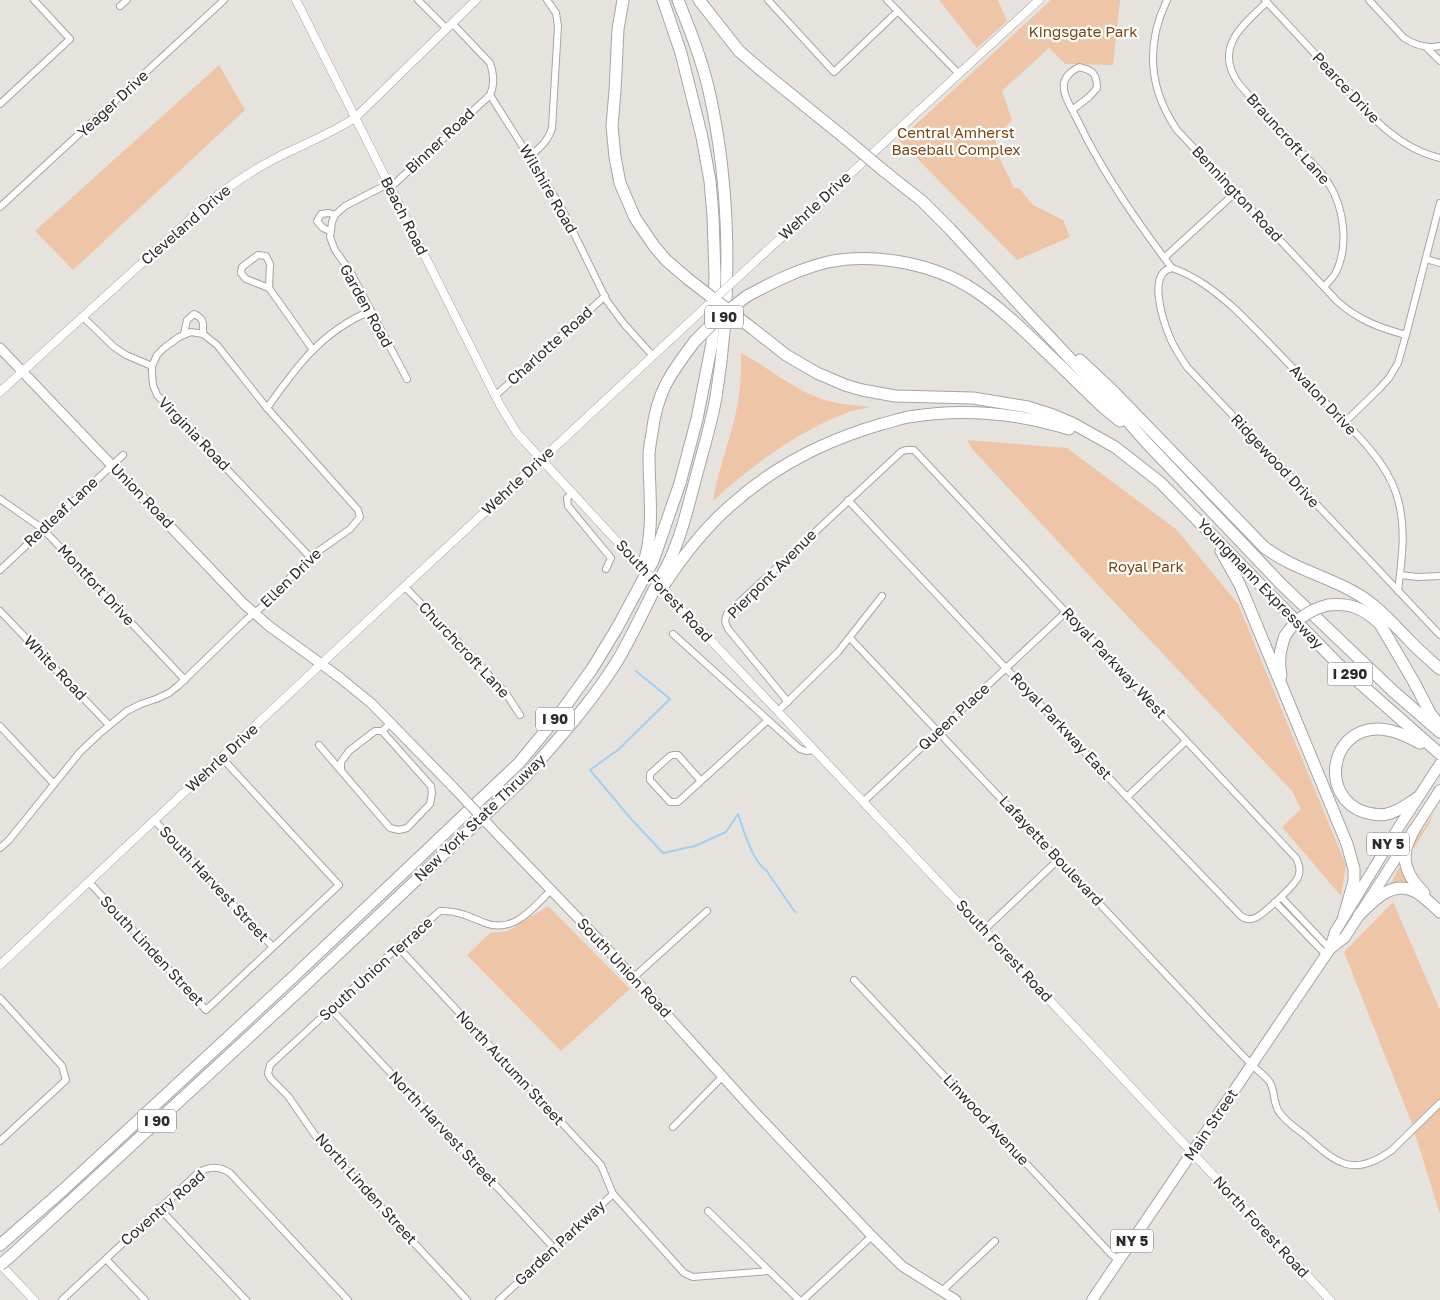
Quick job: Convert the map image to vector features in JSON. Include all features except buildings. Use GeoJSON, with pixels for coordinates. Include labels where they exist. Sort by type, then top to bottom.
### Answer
{"type":"FeatureCollection","features":[{"type":"Feature","properties":{"kind":"highway"},"geometry":{"type":"LineString","coordinates":[[623,0],[618,29],[612,126],[615,157],[620,183],[635,218],[666,260],[688,280],[786,355],[817,373],[845,385],[895,396],[973,398],[1028,407],[1062,419],[1099,438]]}},
{"type":"Feature","properties":{"kind":"highway","name":"New York State Thruway"},"geometry":{"type":"LineString","coordinates":[[1,1244],[291,979],[519,763],[561,712],[592,669],[653,562],[680,484],[698,419],[712,343],[714,276],[713,216],[710,182],[694,101],[681,53],[663,0]]}},
{"type":"Feature","properties":{"kind":"highway","name":"New York State Thruway"},"geometry":{"type":"LineString","coordinates":[[0,1264],[301,989],[524,778],[556,742],[588,701],[615,664],[637,625],[669,561],[686,516],[716,397],[724,329],[727,259],[724,195],[718,140],[708,90],[691,33],[678,0]]}},
{"type":"Feature","properties":{"kind":"highway"},"geometry":{"type":"LineString","coordinates":[[699,0],[739,51],[922,201],[1110,401],[1145,441]]}},
{"type":"Feature","properties":{"kind":"highway"},"geometry":{"type":"LineString","coordinates":[[634,596],[647,555],[651,528],[649,453],[654,414],[662,390],[670,376],[695,341],[717,319],[747,296],[775,280],[828,262],[878,259],[902,262],[923,267],[949,277],[972,289],[997,306],[1104,408],[1145,441]]}},
{"type":"Feature","properties":{"kind":"highway"},"geometry":{"type":"LineString","coordinates":[[1028,314],[1069,349],[1114,392],[1264,547],[1298,568],[1353,591],[1371,603],[1386,615],[1409,641],[1440,669]]}},
{"type":"Feature","properties":{"kind":"highway"},"geometry":{"type":"LineString","coordinates":[[637,625],[694,543],[730,506],[782,467],[839,438],[907,417],[978,413],[1023,417],[1054,424],[1099,438]]}},
{"type":"Feature","properties":{"kind":"highway","name":"Youngmann Expressway"},"geometry":{"type":"LineString","coordinates":[[1099,438],[1115,447],[1152,475],[1337,662],[1438,753]]}},
{"type":"Feature","properties":{"kind":"highway","name":"Youngmann Expressway"},"geometry":{"type":"LineString","coordinates":[[1145,441],[1281,584],[1392,691],[1440,732]]}},
{"type":"Feature","properties":{"kind":"highway"},"geometry":{"type":"LineString","coordinates":[[1210,533],[1240,585],[1347,844],[1354,869],[1354,881],[1344,916]]}},
{"type":"Feature","properties":{"kind":"highway"},"geometry":{"type":"LineString","coordinates":[[1285,695],[1279,663],[1280,650],[1285,636],[1291,627],[1303,616],[1317,608],[1328,605],[1348,605],[1356,607],[1380,624],[1430,713],[1440,727]]}},
{"type":"Feature","properties":{"kind":"highway"},"geometry":{"type":"LineString","coordinates":[[1417,798],[1397,811],[1386,814],[1373,815],[1360,810],[1343,796],[1338,786],[1335,772],[1336,758],[1350,739],[1361,732],[1371,730],[1398,732],[1438,753]]}},
{"type":"Feature","properties":{"kind":"highway"},"geometry":{"type":"LineString","coordinates":[[1414,830],[1406,848],[1407,868],[1413,881],[1440,908]]}},
{"type":"Feature","properties":{"kind":"highway"},"geometry":{"type":"LineString","coordinates":[[1359,915],[1376,898],[1390,890],[1397,889],[1414,890],[1440,912]]}},
{"type":"Feature","properties":{"kind":"main road","name":"Union Road"},"geometry":{"type":"LineString","coordinates":[[0,348],[254,613],[288,640]]}},
{"type":"Feature","properties":{"kind":"main road","name":"South Union Road"},"geometry":{"type":"LineString","coordinates":[[288,640],[365,697],[391,722],[634,977],[872,1236],[902,1266],[956,1300]]}},
{"type":"Feature","properties":{"kind":"main road","name":"Main Street"},"geometry":{"type":"LineString","coordinates":[[1328,952],[1335,932],[1344,916],[1440,764]]}},
{"type":"Feature","properties":{"kind":"main road","name":"Main Street"},"geometry":{"type":"LineString","coordinates":[[1092,1300],[1328,952],[1344,937],[1440,790]]}},
{"type":"Feature","properties":{"kind":"street"},"geometry":{"type":"LineString","coordinates":[[0,104],[70,39],[34,0]]}},
{"type":"Feature","properties":{"kind":"street"},"geometry":{"type":"LineString","coordinates":[[120,6],[127,0]]}},
{"type":"Feature","properties":{"kind":"street","name":"Yeager Drive"},"geometry":{"type":"LineString","coordinates":[[0,207],[224,0]]}},
{"type":"Feature","properties":{"kind":"street","name":"Beach Road"},"geometry":{"type":"LineString","coordinates":[[296,0],[495,396],[516,432]]}},
{"type":"Feature","properties":{"kind":"street"},"geometry":{"type":"LineString","coordinates":[[418,0],[486,57],[493,70],[494,84],[490,94]]}},
{"type":"Feature","properties":{"kind":"street","name":"Cleveland Drive"},"geometry":{"type":"LineString","coordinates":[[0,392],[223,190],[269,162],[337,129],[355,118],[476,0]]}},
{"type":"Feature","properties":{"kind":"street"},"geometry":{"type":"LineString","coordinates":[[530,156],[544,145],[552,128],[558,26],[556,13],[547,0]]}},
{"type":"Feature","properties":{"kind":"street"},"geometry":{"type":"LineString","coordinates":[[768,0],[834,72],[898,12]]}},
{"type":"Feature","properties":{"kind":"street"},"geometry":{"type":"LineString","coordinates":[[887,0],[959,74]]}},
{"type":"Feature","properties":{"kind":"street","name":"Wehrle Drive"},"geometry":{"type":"LineString","coordinates":[[0,965],[321,664],[1038,0]]}},
{"type":"Feature","properties":{"kind":"street","name":"Bennington Road"},"geometry":{"type":"LineString","coordinates":[[1167,0],[1155,32],[1153,48],[1154,73],[1159,97],[1170,120],[1180,134],[1337,301],[1364,321],[1406,335]]}},
{"type":"Feature","properties":{"kind":"street"},"geometry":{"type":"LineString","coordinates":[[1369,0],[1404,38],[1426,47],[1440,46]]}},
{"type":"Feature","properties":{"kind":"street","name":"Pearce Drive"},"geometry":{"type":"LineString","coordinates":[[1266,1],[1380,125],[1418,151],[1440,158]]}},
{"type":"Feature","properties":{"kind":"street","name":"Brauncroft Lane"},"geometry":{"type":"LineString","coordinates":[[1266,1],[1235,36],[1230,50],[1230,65],[1238,84],[1322,174],[1338,203],[1343,228],[1341,256],[1335,272],[1324,287]]}},
{"type":"Feature","properties":{"kind":"street"},"geometry":{"type":"LineString","coordinates":[[1426,47],[1440,61]]}},
{"type":"Feature","properties":{"kind":"street"},"geometry":{"type":"LineString","coordinates":[[1072,110],[1097,88],[1097,78],[1090,69],[1078,66],[1069,73],[1064,84],[1065,96],[1091,149],[1102,168],[1172,268]]}},
{"type":"Feature","properties":{"kind":"street","name":"Wilshire Road"},"geometry":{"type":"LineString","coordinates":[[490,94],[561,206],[605,296],[624,324],[653,356]]}},
{"type":"Feature","properties":{"kind":"street","name":"Binner Road"},"geometry":{"type":"LineString","coordinates":[[389,186],[490,94]]}},
{"type":"Feature","properties":{"kind":"street","name":"Garden Road"},"geometry":{"type":"LineString","coordinates":[[389,186],[345,206],[336,215],[329,213],[320,214],[317,221],[323,228],[330,231],[334,250],[350,271],[407,379]]}},
{"type":"Feature","properties":{"kind":"street"},"geometry":{"type":"LineString","coordinates":[[1164,258],[1236,192]]}},
{"type":"Feature","properties":{"kind":"street"},"geometry":{"type":"LineString","coordinates":[[1344,422],[1379,389],[1389,378],[1398,363],[1440,203]]}},
{"type":"Feature","properties":{"kind":"street"},"geometry":{"type":"LineString","coordinates":[[330,231],[336,215]]}},
{"type":"Feature","properties":{"kind":"street"},"geometry":{"type":"LineString","coordinates":[[269,288],[270,264],[266,256],[258,255],[242,267],[241,273],[246,279],[269,288],[313,350]]}},
{"type":"Feature","properties":{"kind":"street"},"geometry":{"type":"LineString","coordinates":[[1426,259],[1440,263]]}},
{"type":"Feature","properties":{"kind":"street","name":"Avalon Drive"},"geometry":{"type":"LineString","coordinates":[[1172,268],[1183,272],[1216,293],[1235,309],[1344,422],[1381,464],[1392,482],[1400,508],[1403,532],[1398,591]]}},
{"type":"Feature","properties":{"kind":"street","name":"Ridgewood Drive"},"geometry":{"type":"LineString","coordinates":[[1172,268],[1165,270],[1160,278],[1158,292],[1171,341],[1187,367],[1440,636]]}},
{"type":"Feature","properties":{"kind":"street","name":"Charlotte Road"},"geometry":{"type":"LineString","coordinates":[[495,396],[605,296]]}},
{"type":"Feature","properties":{"kind":"street"},"geometry":{"type":"LineString","coordinates":[[267,408],[299,364],[313,350],[333,332],[370,311]]}},
{"type":"Feature","properties":{"kind":"street"},"geometry":{"type":"LineString","coordinates":[[83,317],[114,347],[152,366],[157,356],[172,341],[191,332],[203,334],[203,322],[200,317],[194,314],[187,320],[184,334]]}},
{"type":"Feature","properties":{"kind":"street","name":"Ellen Drive"},"geometry":{"type":"LineString","coordinates":[[0,848],[80,752],[109,725],[134,707],[169,693],[185,680],[265,604],[310,557],[350,529],[360,517],[358,510],[267,408],[217,345],[203,334]]}},
{"type":"Feature","properties":{"kind":"street","name":"Virginia Road"},"geometry":{"type":"LineString","coordinates":[[152,366],[152,382],[157,395],[310,557]]}},
{"type":"Feature","properties":{"kind":"street","name":"South Forest Road"},"geometry":{"type":"LineString","coordinates":[[516,432],[1192,1154]]}},
{"type":"Feature","properties":{"kind":"street","name":"Royal Parkway West"},"geometry":{"type":"LineString","coordinates":[[896,457],[906,450],[914,450],[917,453],[1296,858],[1300,868],[1298,878],[1281,897]]}},
{"type":"Feature","properties":{"kind":"street","name":"Redleaf Lane"},"geometry":{"type":"LineString","coordinates":[[0,570],[123,455]]}},
{"type":"Feature","properties":{"kind":"street","name":"Pierpont Avenue"},"geometry":{"type":"LineString","coordinates":[[788,702],[729,630],[725,624],[727,614],[896,457]]}},
{"type":"Feature","properties":{"kind":"street"},"geometry":{"type":"LineString","coordinates":[[572,492],[567,498],[568,506],[611,558],[606,569]]}},
{"type":"Feature","properties":{"kind":"street","name":"Montfort Drive"},"geometry":{"type":"LineString","coordinates":[[0,500],[43,529],[185,680]]}},
{"type":"Feature","properties":{"kind":"street","name":"Royal Parkway East"},"geometry":{"type":"LineString","coordinates":[[848,500],[1127,797],[1243,917],[1246,919],[1255,918],[1281,897]]}},
{"type":"Feature","properties":{"kind":"street"},"geometry":{"type":"LineString","coordinates":[[1400,575],[1418,577],[1440,576]]}},
{"type":"Feature","properties":{"kind":"street","name":"Churchcroft Lane"},"geometry":{"type":"LineString","coordinates":[[404,588],[449,632],[507,695],[520,715]]}},
{"type":"Feature","properties":{"kind":"street"},"geometry":{"type":"LineString","coordinates":[[778,711],[813,678],[850,638],[882,596]]}},
{"type":"Feature","properties":{"kind":"street","name":"White Road"},"geometry":{"type":"LineString","coordinates":[[0,611],[109,725]]}},
{"type":"Feature","properties":{"kind":"street","name":"Queen Place"},"geometry":{"type":"LineString","coordinates":[[863,802],[1066,612]]}},
{"type":"Feature","properties":{"kind":"street","name":"South Forest Road"},"geometry":{"type":"LineString","coordinates":[[673,634],[800,750],[814,750]]}},
{"type":"Feature","properties":{"kind":"street","name":"Lafayette Boulevard"},"geometry":{"type":"LineString","coordinates":[[850,638],[1270,1082],[1274,1102],[1280,1113],[1332,1158],[1351,1165],[1367,1163],[1384,1156],[1440,1103]]}},
{"type":"Feature","properties":{"kind":"street"},"geometry":{"type":"LineString","coordinates":[[701,781],[678,755],[670,756],[649,777],[670,802],[678,802],[768,720]]}},
{"type":"Feature","properties":{"kind":"street"},"geometry":{"type":"LineString","coordinates":[[341,770],[341,762],[349,751],[375,731],[382,731],[391,722]]}},
{"type":"Feature","properties":{"kind":"street"},"geometry":{"type":"LineString","coordinates":[[0,726],[54,784]]}},
{"type":"Feature","properties":{"kind":"street"},"geometry":{"type":"LineString","coordinates":[[319,745],[390,828],[400,830],[407,828],[430,804],[431,786],[382,731]]}},
{"type":"Feature","properties":{"kind":"street"},"geometry":{"type":"LineString","coordinates":[[1127,797],[1186,741]]}},
{"type":"Feature","properties":{"kind":"street"},"geometry":{"type":"LineString","coordinates":[[222,758],[339,885],[272,948]]}},
{"type":"Feature","properties":{"kind":"street","name":"South Harvest Street"},"geometry":{"type":"LineString","coordinates":[[155,820],[272,948]]}},
{"type":"Feature","properties":{"kind":"street"},"geometry":{"type":"LineString","coordinates":[[0,837],[6,843]]}},
{"type":"Feature","properties":{"kind":"street"},"geometry":{"type":"LineString","coordinates":[[984,930],[1059,860]]}},
{"type":"Feature","properties":{"kind":"street","name":"South Linden Street"},"geometry":{"type":"LineString","coordinates":[[89,882],[206,1010],[272,948]]}},
{"type":"Feature","properties":{"kind":"street","name":"South Union Terrace"},"geometry":{"type":"LineString","coordinates":[[268,1074],[270,1066],[398,947],[440,911],[460,912],[486,923],[509,925],[523,918],[551,890]]}},
{"type":"Feature","properties":{"kind":"street"},"geometry":{"type":"LineString","coordinates":[[1281,897],[1328,952]]}},
{"type":"Feature","properties":{"kind":"street"},"geometry":{"type":"LineString","coordinates":[[1275,902],[1328,952]]}},
{"type":"Feature","properties":{"kind":"street"},"geometry":{"type":"LineString","coordinates":[[634,977],[707,911]]}},
{"type":"Feature","properties":{"kind":"street","name":"North Autumn Street"},"geometry":{"type":"LineString","coordinates":[[398,947],[601,1165],[613,1194]]}},
{"type":"Feature","properties":{"kind":"street","name":"Linwood Avenue"},"geometry":{"type":"LineString","coordinates":[[854,980],[1111,1254],[1119,1260]]}},
{"type":"Feature","properties":{"kind":"street"},"geometry":{"type":"LineString","coordinates":[[0,998],[62,1066],[66,1080],[0,1140]]}},
{"type":"Feature","properties":{"kind":"street","name":"North Harvest Street"},"geometry":{"type":"LineString","coordinates":[[331,1009],[554,1248]]}},
{"type":"Feature","properties":{"kind":"street","name":"North Linden Street"},"geometry":{"type":"LineString","coordinates":[[268,1074],[288,1096],[318,1138],[468,1300]]}},
{"type":"Feature","properties":{"kind":"street"},"geometry":{"type":"LineString","coordinates":[[673,1127],[723,1076]]}},
{"type":"Feature","properties":{"kind":"street","name":"North Forest Road"},"geometry":{"type":"LineString","coordinates":[[1192,1154],[1330,1300]]}},
{"type":"Feature","properties":{"kind":"street","name":"Coventry Road"},"geometry":{"type":"LineString","coordinates":[[62,1300],[159,1208],[200,1172],[211,1167],[221,1168],[230,1173],[348,1300]]}},
{"type":"Feature","properties":{"kind":"street","name":"Garden Parkway"},"geometry":{"type":"LineString","coordinates":[[499,1300],[613,1194],[689,1276],[769,1271]]}},
{"type":"Feature","properties":{"kind":"street"},"geometry":{"type":"LineString","coordinates":[[159,1208],[246,1300]]}},
{"type":"Feature","properties":{"kind":"street"},"geometry":{"type":"LineString","coordinates":[[708,1211],[801,1300],[872,1236]]}},
{"type":"Feature","properties":{"kind":"street"},"geometry":{"type":"LineString","coordinates":[[942,1291],[995,1241]]}},
{"type":"Feature","properties":{"kind":"street"},"geometry":{"type":"LineString","coordinates":[[106,1259],[145,1300]]}},
{"type":"Feature","properties":{"kind":"street"},"geometry":{"type":"LineString","coordinates":[[0,1264],[34,1300]]}},
{"type":"Feature","properties":{"kind":"green space"},"geometry":{"type":"Polygon","coordinates":[[[939,0],[998,0],[1007,21],[977,48],[939,0]]]}},
{"type":"Feature","properties":{"kind":"green space","name":"Central Amherst Baseball Complex"},"geometry":{"type":"Polygon","coordinates":[[[1051,0],[1120,0],[1113,65],[1065,64],[1049,48],[1002,91],[1012,120],[996,138],[996,151],[1014,188],[1020,189],[1033,205],[1063,220],[1070,237],[1017,260],[899,140],[1051,0]]]}},
{"type":"Feature","properties":{"kind":"green space"},"geometry":{"type":"Polygon","coordinates":[[[219,65],[245,110],[73,270],[35,231],[219,65]]]}},
{"type":"Feature","properties":{"kind":"green space"},"geometry":{"type":"Polygon","coordinates":[[[741,353],[795,386],[821,399],[849,405],[871,407],[841,415],[789,442],[742,476],[713,501],[738,400],[741,353]]]}},
{"type":"Feature","properties":{"kind":"green space","name":"Royal Park"},"geometry":{"type":"Polygon","coordinates":[[[967,440],[1067,448],[1177,530],[1238,604],[1346,865],[1341,896],[1282,827],[1301,809],[1292,791],[973,450],[967,440]]]}},
{"type":"Feature","properties":{"kind":"green space"},"geometry":{"type":"Polygon","coordinates":[[[1434,813],[1429,824],[1413,848],[1415,841],[1434,813]]]}},
{"type":"Feature","properties":{"kind":"green space"},"geometry":{"type":"Polygon","coordinates":[[[1404,859],[1416,885],[1388,888],[1404,859]]]}},
{"type":"Feature","properties":{"kind":"green space"},"geometry":{"type":"Polygon","coordinates":[[[1393,902],[1440,1010],[1440,1214],[1411,1121],[1344,952],[1393,902]]]}},
{"type":"Feature","properties":{"kind":"green space"},"geometry":{"type":"Polygon","coordinates":[[[548,906],[630,989],[561,1051],[467,955],[490,933],[508,931],[548,906]]]}},
{"type":"Feature","properties":{"kind":"waterway"},"geometry":{"type":"LineString","coordinates":[[636,671],[670,699],[619,749],[590,770],[663,853],[695,846],[726,832],[738,814],[749,845],[757,860],[795,912]]}},
{"type":"Feature","properties":{"kind":"park label","name":"Kingsgate Park"},"geometry":{"type":"Point","coordinates":[1083,32]}}]}
